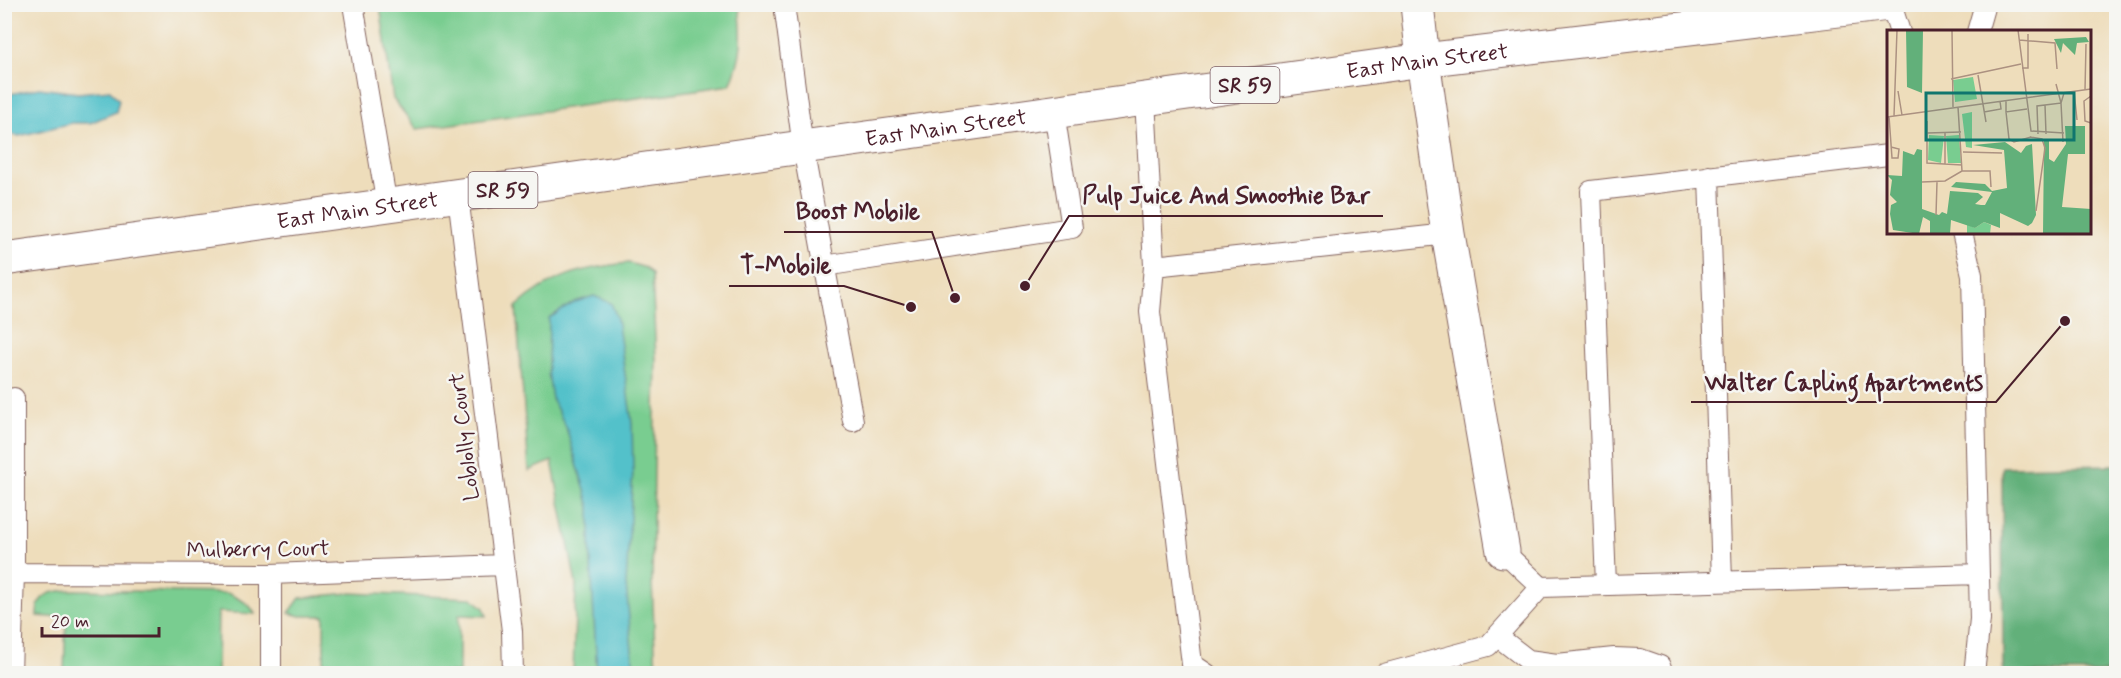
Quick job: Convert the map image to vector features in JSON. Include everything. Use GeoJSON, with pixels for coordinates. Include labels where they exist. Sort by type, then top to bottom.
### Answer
{"type":"FeatureCollection","features":[{"type":"Feature","properties":{"kind":"main road"},"geometry":{"type":"LineString","coordinates":[[1418,4],[1423,60],[1448,234],[1503,551]]}},
{"type":"Feature","properties":{"kind":"main road","name":"East Main Street"},"geometry":{"type":"LineString","coordinates":[[4,259],[1423,60],[1890,4]]}},
{"type":"Feature","properties":{"kind":"lane"},"geometry":{"type":"LineString","coordinates":[[353,4],[387,206]]}},
{"type":"Feature","properties":{"kind":"lane"},"geometry":{"type":"LineString","coordinates":[[784,4],[803,148],[853,421]]}},
{"type":"Feature","properties":{"kind":"lane"},"geometry":{"type":"LineString","coordinates":[[1890,4],[1899,30]]}},
{"type":"Feature","properties":{"kind":"lane"},"geometry":{"type":"LineString","coordinates":[[1978,30],[1984,4]]}},
{"type":"Feature","properties":{"kind":"lane"},"geometry":{"type":"LineString","coordinates":[[1145,99],[1154,266],[1150,312],[1192,664],[1207,674]]}},
{"type":"Feature","properties":{"kind":"lane"},"geometry":{"type":"LineString","coordinates":[[824,266],[1072,228],[1054,112]]}},
{"type":"Feature","properties":{"kind":"lane"},"geometry":{"type":"LineString","coordinates":[[1606,585],[1591,191],[1887,155]]}},
{"type":"Feature","properties":{"kind":"lane"},"geometry":{"type":"LineString","coordinates":[[1709,176],[1722,581]]}},
{"type":"Feature","properties":{"kind":"lane","name":"Loblolly Court"},"geometry":{"type":"LineString","coordinates":[[458,196],[512,631],[513,674]]}},
{"type":"Feature","properties":{"kind":"lane"},"geometry":{"type":"LineString","coordinates":[[1154,266],[1448,234]]}},
{"type":"Feature","properties":{"kind":"lane"},"geometry":{"type":"LineString","coordinates":[[1962,234],[1972,275],[1980,619],[1974,674]]}},
{"type":"Feature","properties":{"kind":"lane"},"geometry":{"type":"LineString","coordinates":[[11,674],[14,573],[14,398]]}},
{"type":"Feature","properties":{"kind":"lane"},"geometry":{"type":"LineString","coordinates":[[1503,551],[1541,587],[1979,574]]}},
{"type":"Feature","properties":{"kind":"lane","name":"Mulberry Court"},"geometry":{"type":"LineString","coordinates":[[14,573],[271,574],[503,565]]}},
{"type":"Feature","properties":{"kind":"lane"},"geometry":{"type":"LineString","coordinates":[[271,574],[271,674]]}},
{"type":"Feature","properties":{"kind":"lane"},"geometry":{"type":"LineString","coordinates":[[1384,674],[1488,646],[1541,587]]}},
{"type":"Feature","properties":{"kind":"lane"},"geometry":{"type":"LineString","coordinates":[[1497,636],[1528,660],[1557,664],[1614,658],[1640,658],[1660,666],[1663,674]]}},
{"type":"Feature","properties":{"kind":"green space"},"geometry":{"type":"Polygon","coordinates":[[[380,5],[739,5],[741,46],[730,85],[417,129],[393,99],[380,5]]]}},
{"type":"Feature","properties":{"kind":"green space"},"geometry":{"type":"Polygon","coordinates":[[[629,263],[646,268],[652,274],[656,359],[652,582],[656,673],[573,673],[576,584],[552,461],[529,471],[516,307],[555,280],[597,267],[629,263]]]}},
{"type":"Feature","properties":{"kind":"green space"},"geometry":{"type":"Polygon","coordinates":[[[2116,465],[2116,673],[2003,673],[2002,467],[2116,465]]]}},
{"type":"Feature","properties":{"kind":"green space"},"geometry":{"type":"Polygon","coordinates":[[[75,590],[227,593],[247,604],[255,614],[218,612],[217,673],[64,673],[66,618],[37,616],[38,608],[43,597],[48,594],[75,590]]]}},
{"type":"Feature","properties":{"kind":"green space"},"geometry":{"type":"Polygon","coordinates":[[[349,593],[472,598],[484,608],[487,616],[459,615],[459,673],[324,673],[324,616],[300,616],[289,613],[300,598],[349,593]]]}},
{"type":"Feature","properties":{"kind":"water"},"geometry":{"type":"Polygon","coordinates":[[[39,88],[78,93],[110,90],[119,100],[116,112],[90,123],[72,123],[19,136],[5,133],[5,95],[39,88]]]}},
{"type":"Feature","properties":{"kind":"water"},"geometry":{"type":"Polygon","coordinates":[[[594,296],[611,303],[617,318],[632,423],[633,470],[626,584],[634,673],[597,673],[590,507],[566,427],[552,399],[548,372],[549,318],[575,302],[594,296]]]}},
{"type":"Feature","properties":{"kind":"place","name":"Pulp Juice And Smoothie Bar"},"geometry":{"type":"Point","coordinates":[1025,286]}},
{"type":"Feature","properties":{"kind":"place","name":"Boost Mobile"},"geometry":{"type":"Point","coordinates":[955,298]}},
{"type":"Feature","properties":{"kind":"place","name":"T-Mobile"},"geometry":{"type":"Point","coordinates":[911,307]}},
{"type":"Feature","properties":{"kind":"place","name":"Walter Capling Apartments"},"geometry":{"type":"Point","coordinates":[2065,321]}}]}
